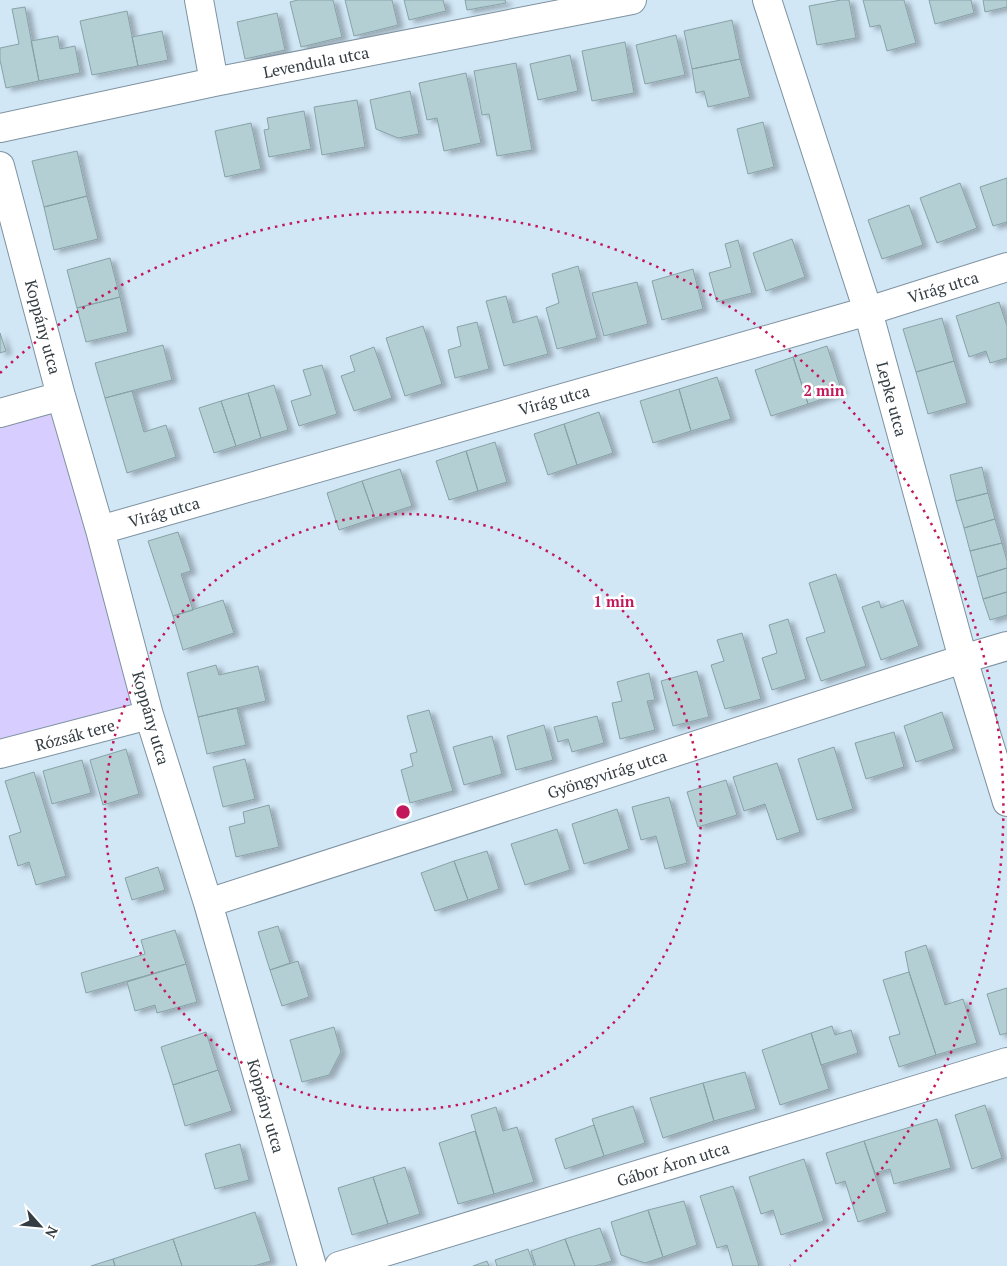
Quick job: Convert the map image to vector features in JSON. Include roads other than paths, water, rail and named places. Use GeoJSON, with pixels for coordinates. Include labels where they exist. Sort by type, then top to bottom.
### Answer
{"type":"FeatureCollection","features":[{"type":"Feature","properties":{"kind":"street"},"geometry":{"type":"LineString","coordinates":[[199,0],[214,82]]}},
{"type":"Feature","properties":{"kind":"street","name":"Levendula utca"},"geometry":{"type":"LineString","coordinates":[[0,128],[214,82],[632,0]]}},
{"type":"Feature","properties":{"kind":"street","name":"Lepke utca"},"geometry":{"type":"LineString","coordinates":[[768,0],[868,311],[963,659],[1007,802]]}},
{"type":"Feature","properties":{"kind":"street","name":"Koppány utca"},"geometry":{"type":"LineString","coordinates":[[0,166],[149,715],[208,903],[312,1266]]}},
{"type":"Feature","properties":{"kind":"street","name":"Virág utca"},"geometry":{"type":"LineString","coordinates":[[100,530],[868,311],[1007,268]]}},
{"type":"Feature","properties":{"kind":"street"},"geometry":{"type":"LineString","coordinates":[[0,413],[61,396]]}},
{"type":"Feature","properties":{"kind":"street","name":"Gyöngyvirág utca"},"geometry":{"type":"LineString","coordinates":[[208,903],[1007,646]]}},
{"type":"Feature","properties":{"kind":"street","name":"Rózsák tere"},"geometry":{"type":"LineString","coordinates":[[0,754],[149,715]]}},
{"type":"Feature","properties":{"kind":"street","name":"Gábor Áron utca"},"geometry":{"type":"LineString","coordinates":[[339,1266],[1007,1062]]}}]}
